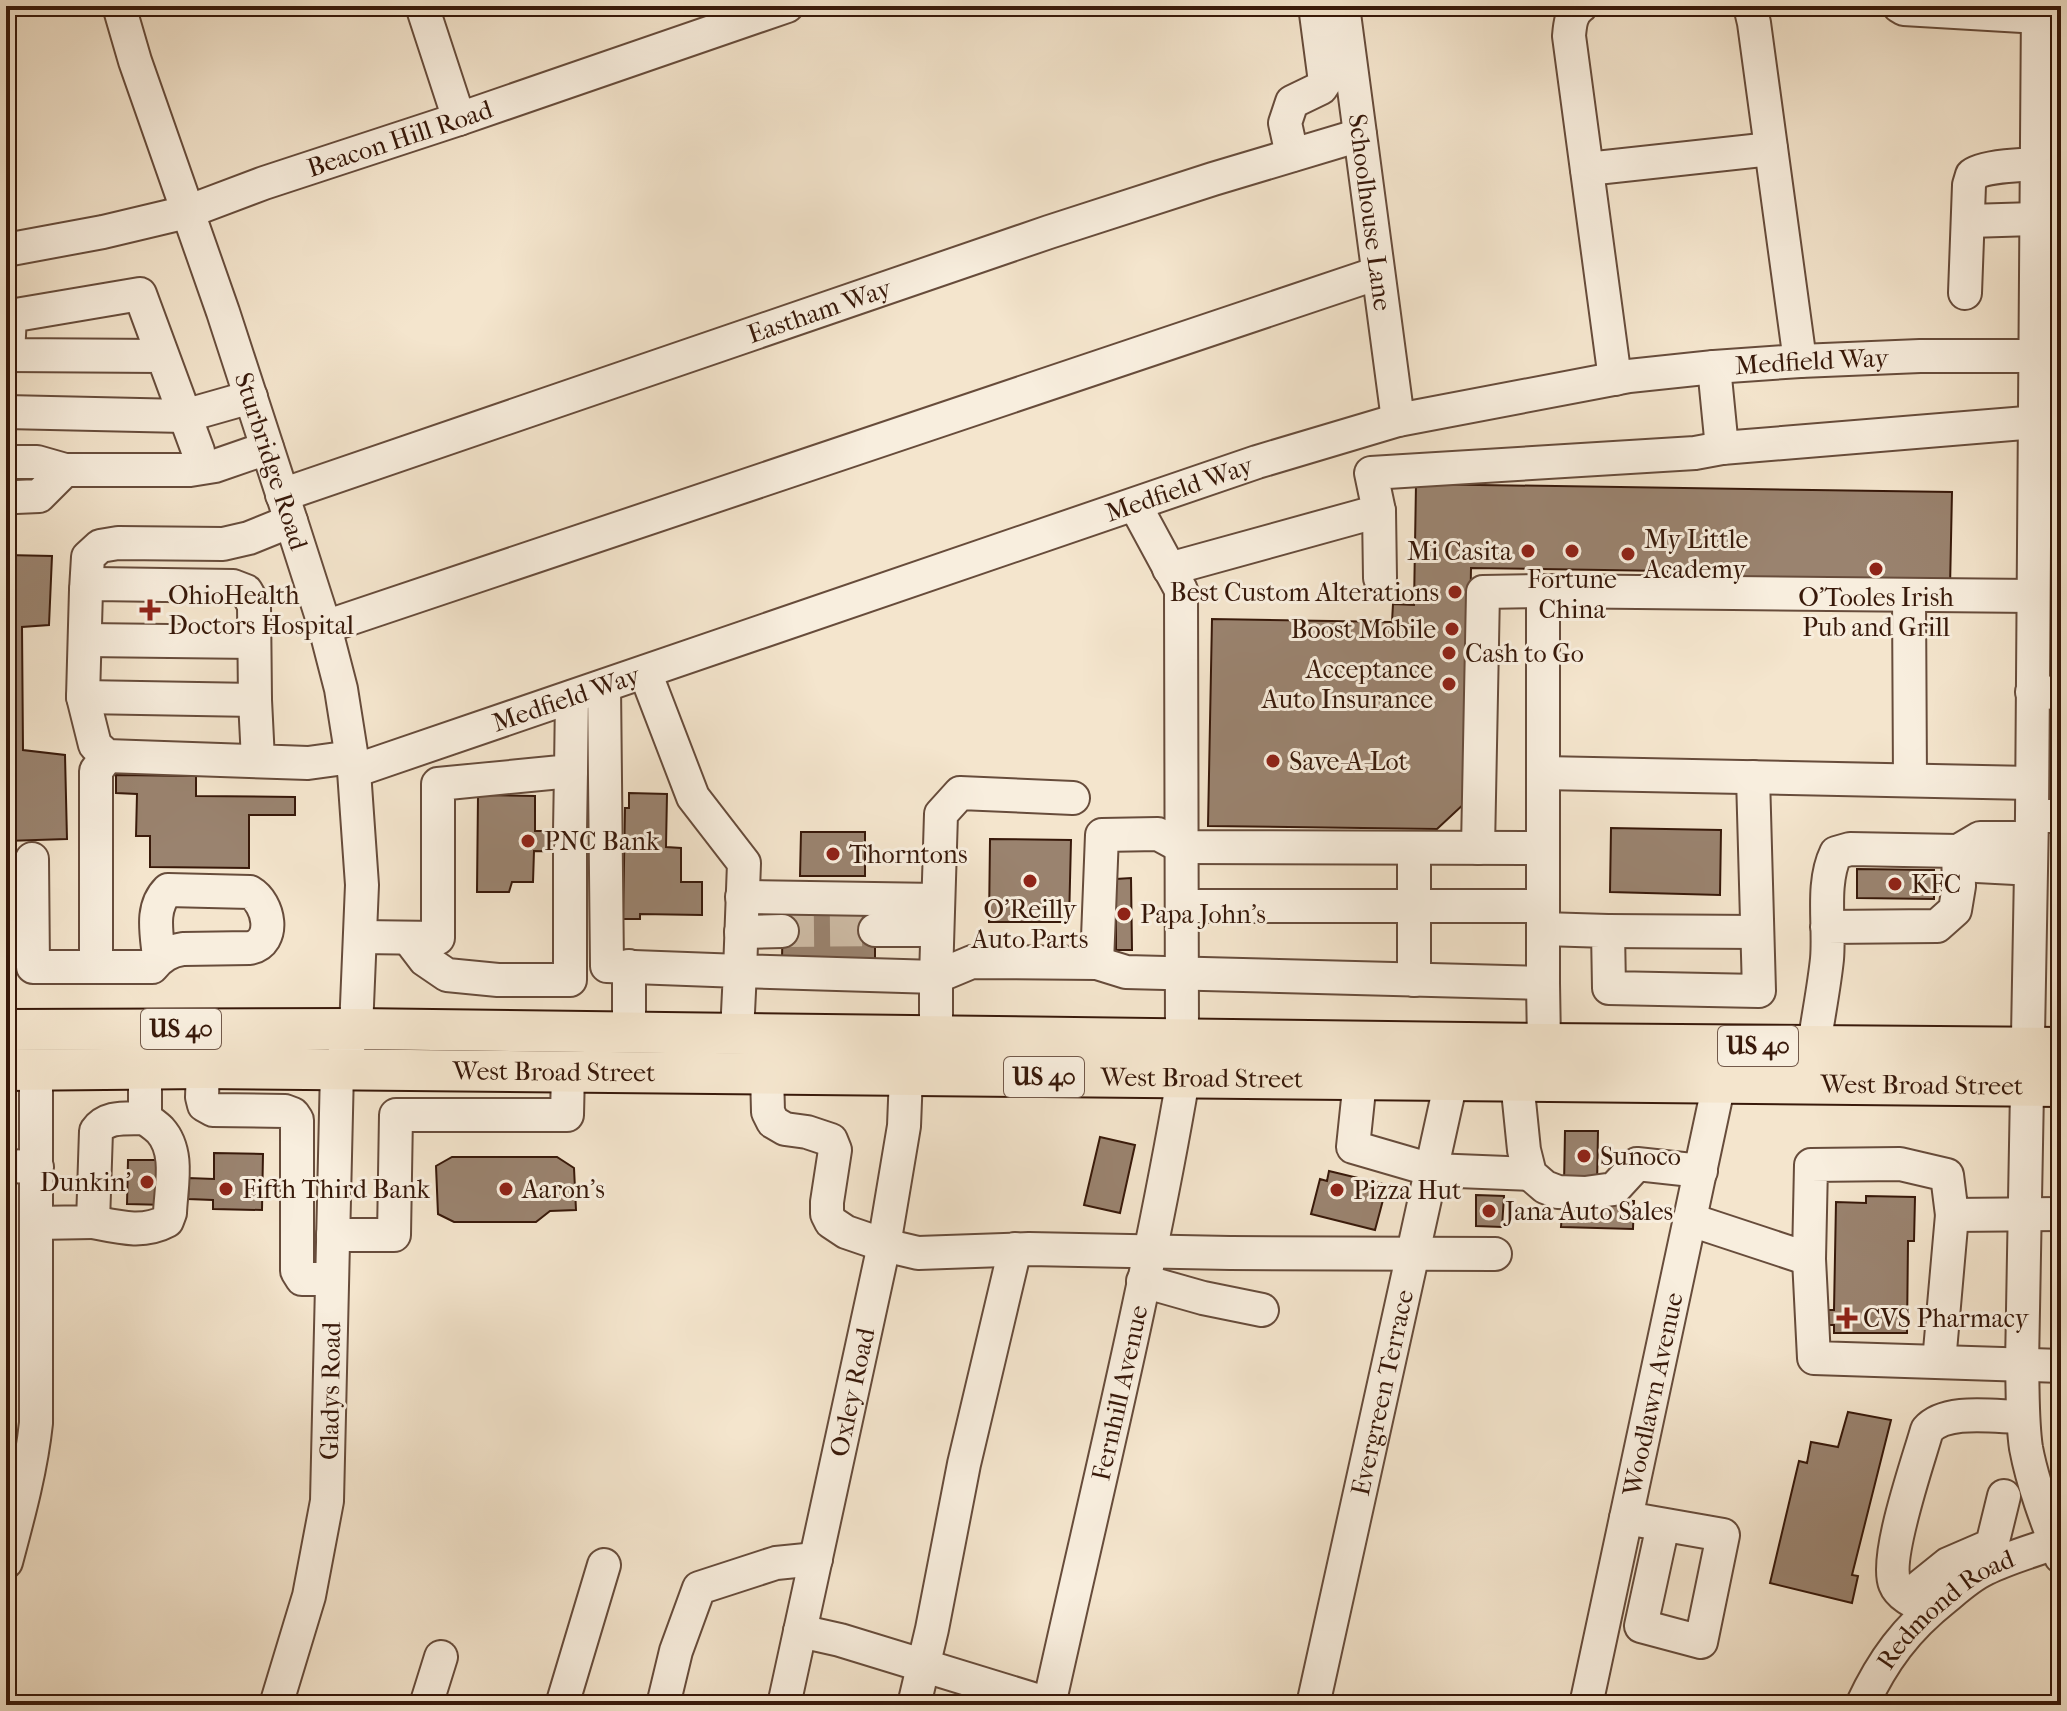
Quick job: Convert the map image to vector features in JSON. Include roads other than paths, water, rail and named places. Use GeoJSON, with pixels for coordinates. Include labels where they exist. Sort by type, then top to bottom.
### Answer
{"type":"FeatureCollection","features":[{"type":"Feature","properties":{"kind":"main road","name":"West Broad Street"},"geometry":{"type":"LineString","coordinates":[[6,1030],[356,1029],[1814,1046],[2044,1067]]}},
{"type":"Feature","properties":{"kind":"main road"},"geometry":{"type":"LineString","coordinates":[[618,1073],[667,1059],[767,1060],[828,1053],[921,1051],[936,1036]]}},
{"type":"Feature","properties":{"kind":"main road"},"geometry":{"type":"LineString","coordinates":[[1183,1079],[1208,1063],[1239,1059],[1451,1060],[1487,1043]]}},
{"type":"Feature","properties":{"kind":"main road","name":"West Broad Street"},"geometry":{"type":"LineString","coordinates":[[21,1070],[203,1068],[1719,1083],[2044,1067]]}},
{"type":"Feature","properties":{"kind":"street","name":"Sturbridge Road"},"geometry":{"type":"LineString","coordinates":[[119,6],[135,61],[251,397],[325,627],[341,689],[353,764],[362,885],[356,1029],[337,1070]]}},
{"type":"Feature","properties":{"kind":"street"},"geometry":{"type":"LineString","coordinates":[[422,6],[459,119]]}},
{"type":"Feature","properties":{"kind":"street","name":"Beacon Hill Road"},"geometry":{"type":"LineString","coordinates":[[6,250],[187,212],[787,6]]}},
{"type":"Feature","properties":{"kind":"street"},"geometry":{"type":"LineString","coordinates":[[1292,155],[1285,123],[1292,102],[1321,88],[1325,82],[1315,6]]}},
{"type":"Feature","properties":{"kind":"street","name":"Schoolhouse Lane"},"geometry":{"type":"LineString","coordinates":[[1343,6],[1398,420]]}},
{"type":"Feature","properties":{"kind":"street"},"geometry":{"type":"LineString","coordinates":[[1581,6],[1570,23],[1569,36],[1615,379]]}},
{"type":"Feature","properties":{"kind":"street"},"geometry":{"type":"LineString","coordinates":[[1750,6],[1800,361]]}},
{"type":"Feature","properties":{"kind":"street"},"geometry":{"type":"LineString","coordinates":[[1899,6],[1904,9],[2038,11],[2049,164],[2049,219],[2034,356],[2047,421],[2048,461],[2047,537],[2033,596],[2046,693],[2031,783],[2046,816],[2030,853],[2044,1067],[2025,1215],[2022,1365],[2026,1448],[2059,1548]]}},
{"type":"Feature","properties":{"kind":"street","name":"Eastham Way"},"geometry":{"type":"LineString","coordinates":[[107,756],[95,745],[83,697],[88,557],[100,546],[118,543],[223,544],[249,538],[287,508],[1049,232],[1360,135]]}},
{"type":"Feature","properties":{"kind":"street"},"geometry":{"type":"LineString","coordinates":[[1587,169],[1771,149]]}},
{"type":"Feature","properties":{"kind":"street"},"geometry":{"type":"LineString","coordinates":[[1965,293],[1972,175],[1982,169],[2049,164]]}},
{"type":"Feature","properties":{"kind":"street"},"geometry":{"type":"LineString","coordinates":[[1969,221],[2049,219]]}},
{"type":"Feature","properties":{"kind":"street"},"geometry":{"type":"LineString","coordinates":[[325,627],[1378,273]]}},
{"type":"Feature","properties":{"kind":"street"},"geometry":{"type":"LineString","coordinates":[[162,356],[198,451]]}},
{"type":"Feature","properties":{"kind":"street","name":"Medfield Way"},"geometry":{"type":"LineString","coordinates":[[107,756],[353,764],[442,741],[1257,462],[1398,420],[1615,379],[1714,367],[1920,356],[2034,356]]}},
{"type":"Feature","properties":{"kind":"street"},"geometry":{"type":"LineString","coordinates":[[1714,367],[1722,448]]}},
{"type":"Feature","properties":{"kind":"street"},"geometry":{"type":"LineString","coordinates":[[6,412],[184,416],[251,397]]}},
{"type":"Feature","properties":{"kind":"street"},"geometry":{"type":"LineString","coordinates":[[1371,473],[1695,453],[1722,448],[2047,421]]}},
{"type":"Feature","properties":{"kind":"street"},"geometry":{"type":"LineString","coordinates":[[1357,432],[1371,473],[1379,511],[1380,578]]}},
{"type":"Feature","properties":{"kind":"street"},"geometry":{"type":"LineString","coordinates":[[6,462],[37,462],[65,470],[190,470],[215,466],[267,448]]}},
{"type":"Feature","properties":{"kind":"street"},"geometry":{"type":"LineString","coordinates":[[16,497],[39,496],[65,470]]}},
{"type":"Feature","properties":{"kind":"street"},"geometry":{"type":"LineString","coordinates":[[1135,505],[1181,590],[1182,1038]]}},
{"type":"Feature","properties":{"kind":"street"},"geometry":{"type":"LineString","coordinates":[[1169,569],[1379,511]]}},
{"type":"Feature","properties":{"kind":"street"},"geometry":{"type":"LineString","coordinates":[[86,590],[95,584],[233,586],[246,591],[254,605],[258,760]]}},
{"type":"Feature","properties":{"kind":"street"},"geometry":{"type":"LineString","coordinates":[[1543,591],[1544,1044]]}},
{"type":"Feature","properties":{"kind":"street"},"geometry":{"type":"LineString","coordinates":[[1478,848],[1483,592],[2033,596]]}},
{"type":"Feature","properties":{"kind":"street"},"geometry":{"type":"LineString","coordinates":[[1909,595],[1910,780]]}},
{"type":"Feature","properties":{"kind":"street"},"geometry":{"type":"LineString","coordinates":[[85,640],[254,642]]}},
{"type":"Feature","properties":{"kind":"street"},"geometry":{"type":"LineString","coordinates":[[645,672],[693,797],[744,863],[737,1033]]}},
{"type":"Feature","properties":{"kind":"street"},"geometry":{"type":"LineString","coordinates":[[604,686],[607,966],[936,977],[972,962],[1097,963],[1126,972],[1543,983]]}},
{"type":"Feature","properties":{"kind":"street"},"geometry":{"type":"LineString","coordinates":[[83,697],[255,700]]}},
{"type":"Feature","properties":{"kind":"street"},"geometry":{"type":"LineString","coordinates":[[409,939],[425,960],[447,975],[498,980],[570,980],[572,697]]}},
{"type":"Feature","properties":{"kind":"street"},"geometry":{"type":"LineString","coordinates":[[442,741],[461,782]]}},
{"type":"Feature","properties":{"kind":"street"},"geometry":{"type":"LineString","coordinates":[[96,967],[96,771],[107,756]]}},
{"type":"Feature","properties":{"kind":"street"},"geometry":{"type":"LineString","coordinates":[[360,937],[438,938],[438,784],[571,771]]}},
{"type":"Feature","properties":{"kind":"street"},"geometry":{"type":"LineString","coordinates":[[1543,773],[2031,783]]}},
{"type":"Feature","properties":{"kind":"street"},"geometry":{"type":"LineString","coordinates":[[1608,931],[1609,988],[1759,991],[1753,777]]}},
{"type":"Feature","properties":{"kind":"street"},"geometry":{"type":"LineString","coordinates":[[936,1036],[941,814],[960,793],[1073,798]]}},
{"type":"Feature","properties":{"kind":"street"},"geometry":{"type":"LineString","coordinates":[[1097,963],[1102,835],[1158,834],[1182,847],[1543,848]]}},
{"type":"Feature","properties":{"kind":"street"},"geometry":{"type":"LineString","coordinates":[[1814,1046],[1827,959],[1829,868],[1836,853],[1850,849],[1958,851],[1980,838],[2015,838],[2030,853]]}},
{"type":"Feature","properties":{"kind":"street"},"geometry":{"type":"LineString","coordinates":[[1414,848],[1414,980]]}},
{"type":"Feature","properties":{"kind":"street"},"geometry":{"type":"LineString","coordinates":[[1827,927],[1937,926],[1955,910],[1959,886],[1958,851]]}},
{"type":"Feature","properties":{"kind":"street"},"geometry":{"type":"LineString","coordinates":[[32,859],[19,966],[152,967],[159,958]]}},
{"type":"Feature","properties":{"kind":"street"},"geometry":{"type":"LineString","coordinates":[[742,897],[938,915]]}},
{"type":"Feature","properties":{"kind":"street"},"geometry":{"type":"LineString","coordinates":[[1183,906],[1414,906],[1543,918],[1608,931],[1757,932]]}},
{"type":"Feature","properties":{"kind":"street"},"geometry":{"type":"LineString","coordinates":[[875,930],[938,915]]}},
{"type":"Feature","properties":{"kind":"street"},"geometry":{"type":"LineString","coordinates":[[741,932],[782,931]]}},
{"type":"Feature","properties":{"kind":"street"},"geometry":{"type":"LineString","coordinates":[[629,966],[629,1033]]}},
{"type":"Feature","properties":{"kind":"street"},"geometry":{"type":"LineString","coordinates":[[203,1068],[202,1097],[204,1105],[213,1110],[285,1111],[297,1120],[298,1275],[302,1279],[332,1279]]}},
{"type":"Feature","properties":{"kind":"street"},"geometry":{"type":"LineString","coordinates":[[145,1069],[145,1118]]}},
{"type":"Feature","properties":{"kind":"street"},"geometry":{"type":"LineString","coordinates":[[6,1562],[34,1440],[21,1423],[20,1351],[36,1223],[21,1166],[21,1070]]}},
{"type":"Feature","properties":{"kind":"street","name":"Gladys Road"},"geometry":{"type":"LineString","coordinates":[[276,1705],[309,1596],[327,1501],[337,1070]]}},
{"type":"Feature","properties":{"kind":"street"},"geometry":{"type":"LineString","coordinates":[[297,1216],[394,1235],[396,1115],[567,1115],[568,1072]]}},
{"type":"Feature","properties":{"kind":"street"},"geometry":{"type":"LineString","coordinates":[[767,1073],[768,1112],[773,1122],[785,1129],[831,1140],[835,1150],[827,1202],[831,1222],[846,1232],[884,1245],[918,1253],[1015,1249],[1146,1267],[1413,1253],[1495,1254]]}},
{"type":"Feature","properties":{"kind":"street","name":"Oxley Road"},"geometry":{"type":"LineString","coordinates":[[784,1705],[884,1245],[904,1126],[906,1075]]}},
{"type":"Feature","properties":{"kind":"street","name":"Fernhill Avenue"},"geometry":{"type":"LineString","coordinates":[[1049,1704],[1146,1267],[1183,1079]]}},
{"type":"Feature","properties":{"kind":"street"},"geometry":{"type":"LineString","coordinates":[[1360,1080],[1353,1147],[1432,1170],[1530,1174]]}},
{"type":"Feature","properties":{"kind":"street","name":"Evergreen Terrace"},"geometry":{"type":"LineString","coordinates":[[1313,1705],[1451,1081]]}},
{"type":"Feature","properties":{"kind":"street"},"geometry":{"type":"LineString","coordinates":[[1517,1081],[1524,1150],[1530,1174],[1545,1187],[1558,1192],[1585,1193],[1614,1189],[1637,1164],[1701,1171]]}},
{"type":"Feature","properties":{"kind":"street","name":"Woodlawn Avenue"},"geometry":{"type":"LineString","coordinates":[[1586,1705],[1719,1083]]}},
{"type":"Feature","properties":{"kind":"street"},"geometry":{"type":"LineString","coordinates":[[36,1223],[93,1222],[138,1230],[157,1227],[167,1221],[173,1154],[160,1130],[145,1118],[112,1119],[102,1123],[96,1131],[93,1222]]}},
{"type":"Feature","properties":{"kind":"street"},"geometry":{"type":"LineString","coordinates":[[297,1141],[335,1139]]}},
{"type":"Feature","properties":{"kind":"street"},"geometry":{"type":"LineString","coordinates":[[1939,1362],[1952,1215],[1947,1175],[1900,1164],[1811,1165],[1809,1259],[1814,1358],[2061,1366]]}},
{"type":"Feature","properties":{"kind":"street"},"geometry":{"type":"LineString","coordinates":[[1952,1215],[2061,1214]]}},
{"type":"Feature","properties":{"kind":"street"},"geometry":{"type":"LineString","coordinates":[[1691,1220],[1809,1259]]}},
{"type":"Feature","properties":{"kind":"street"},"geometry":{"type":"LineString","coordinates":[[914,1705],[964,1464],[1015,1249]]}},
{"type":"Feature","properties":{"kind":"street"},"geometry":{"type":"LineString","coordinates":[[1146,1267],[1203,1298],[1262,1310]]}},
{"type":"Feature","properties":{"kind":"street"},"geometry":{"type":"LineString","coordinates":[[2004,1496],[1992,1545],[1948,1564],[1918,1604],[1896,1587],[1892,1572],[1894,1549],[1927,1430],[1933,1423],[1949,1417],[2023,1417]]}},
{"type":"Feature","properties":{"kind":"street"},"geometry":{"type":"LineString","coordinates":[[1626,1518],[1663,1525]]}},
{"type":"Feature","properties":{"kind":"street","name":"Redmond Road"},"geometry":{"type":"LineString","coordinates":[[1862,1705],[1875,1676],[1911,1627],[1918,1604],[1961,1585],[1984,1569],[2059,1548]]}},
{"type":"Feature","properties":{"kind":"street"},"geometry":{"type":"LineString","coordinates":[[663,1705],[676,1651],[699,1588],[776,1563],[816,1559]]}},
{"type":"Feature","properties":{"kind":"street"},"geometry":{"type":"LineString","coordinates":[[562,1705],[604,1565]]}},
{"type":"Feature","properties":{"kind":"street"},"geometry":{"type":"LineString","coordinates":[[800,1631],[840,1640],[1049,1704]]}},
{"type":"Feature","properties":{"kind":"street"},"geometry":{"type":"LineString","coordinates":[[426,1705],[441,1657]]}},
{"type":"Feature","properties":{"kind":"tunnel"},"geometry":{"type":"LineString","coordinates":[[782,931],[875,930]]}},
{"type":"Feature","properties":{"kind":"place","name":"Mi Casita"},"geometry":{"type":"Point","coordinates":[1528,551]}},
{"type":"Feature","properties":{"kind":"place","name":"Fortune China"},"geometry":{"type":"Point","coordinates":[1572,551]}},
{"type":"Feature","properties":{"kind":"place","name":"My Little Academy"},"geometry":{"type":"Point","coordinates":[1628,554]}},
{"type":"Feature","properties":{"kind":"place","name":"O'Tooles Irish Pub and Grill"},"geometry":{"type":"Point","coordinates":[1876,569]}},
{"type":"Feature","properties":{"kind":"place","name":"Best Custom Alterations"},"geometry":{"type":"Point","coordinates":[1455,592]}},
{"type":"Feature","properties":{"kind":"place","name":"OhioHealth Doctors Hospital"},"geometry":{"type":"Point","coordinates":[150,610]}},
{"type":"Feature","properties":{"kind":"place","name":"Boost Mobile"},"geometry":{"type":"Point","coordinates":[1452,629]}},
{"type":"Feature","properties":{"kind":"place","name":"Cash to Go"},"geometry":{"type":"Point","coordinates":[1449,653]}},
{"type":"Feature","properties":{"kind":"place","name":"Acceptance Auto Insurance"},"geometry":{"type":"Point","coordinates":[1449,684]}},
{"type":"Feature","properties":{"kind":"place","name":"Save-A-Lot"},"geometry":{"type":"Point","coordinates":[1273,761]}},
{"type":"Feature","properties":{"kind":"place","name":"PNC Bank"},"geometry":{"type":"Point","coordinates":[528,841]}},
{"type":"Feature","properties":{"kind":"place","name":"Thorntons"},"geometry":{"type":"Point","coordinates":[833,854]}},
{"type":"Feature","properties":{"kind":"place","name":"O'Reilly Auto Parts"},"geometry":{"type":"Point","coordinates":[1030,881]}},
{"type":"Feature","properties":{"kind":"place","name":"KFC"},"geometry":{"type":"Point","coordinates":[1895,884]}},
{"type":"Feature","properties":{"kind":"place","name":"Papa John's"},"geometry":{"type":"Point","coordinates":[1124,914]}},
{"type":"Feature","properties":{"kind":"place","name":"Sunoco"},"geometry":{"type":"Point","coordinates":[1584,1156]}},
{"type":"Feature","properties":{"kind":"place","name":"Dunkin'"},"geometry":{"type":"Point","coordinates":[147,1182]}},
{"type":"Feature","properties":{"kind":"place","name":"Fifth Third Bank"},"geometry":{"type":"Point","coordinates":[226,1189]}},
{"type":"Feature","properties":{"kind":"place","name":"Aaron's"},"geometry":{"type":"Point","coordinates":[506,1189]}},
{"type":"Feature","properties":{"kind":"place","name":"Pizza Hut"},"geometry":{"type":"Point","coordinates":[1337,1190]}},
{"type":"Feature","properties":{"kind":"place","name":"Jana Auto Sales"},"geometry":{"type":"Point","coordinates":[1489,1211]}},
{"type":"Feature","properties":{"kind":"place","name":"CVS Pharmacy"},"geometry":{"type":"Point","coordinates":[1847,1318]}}]}
